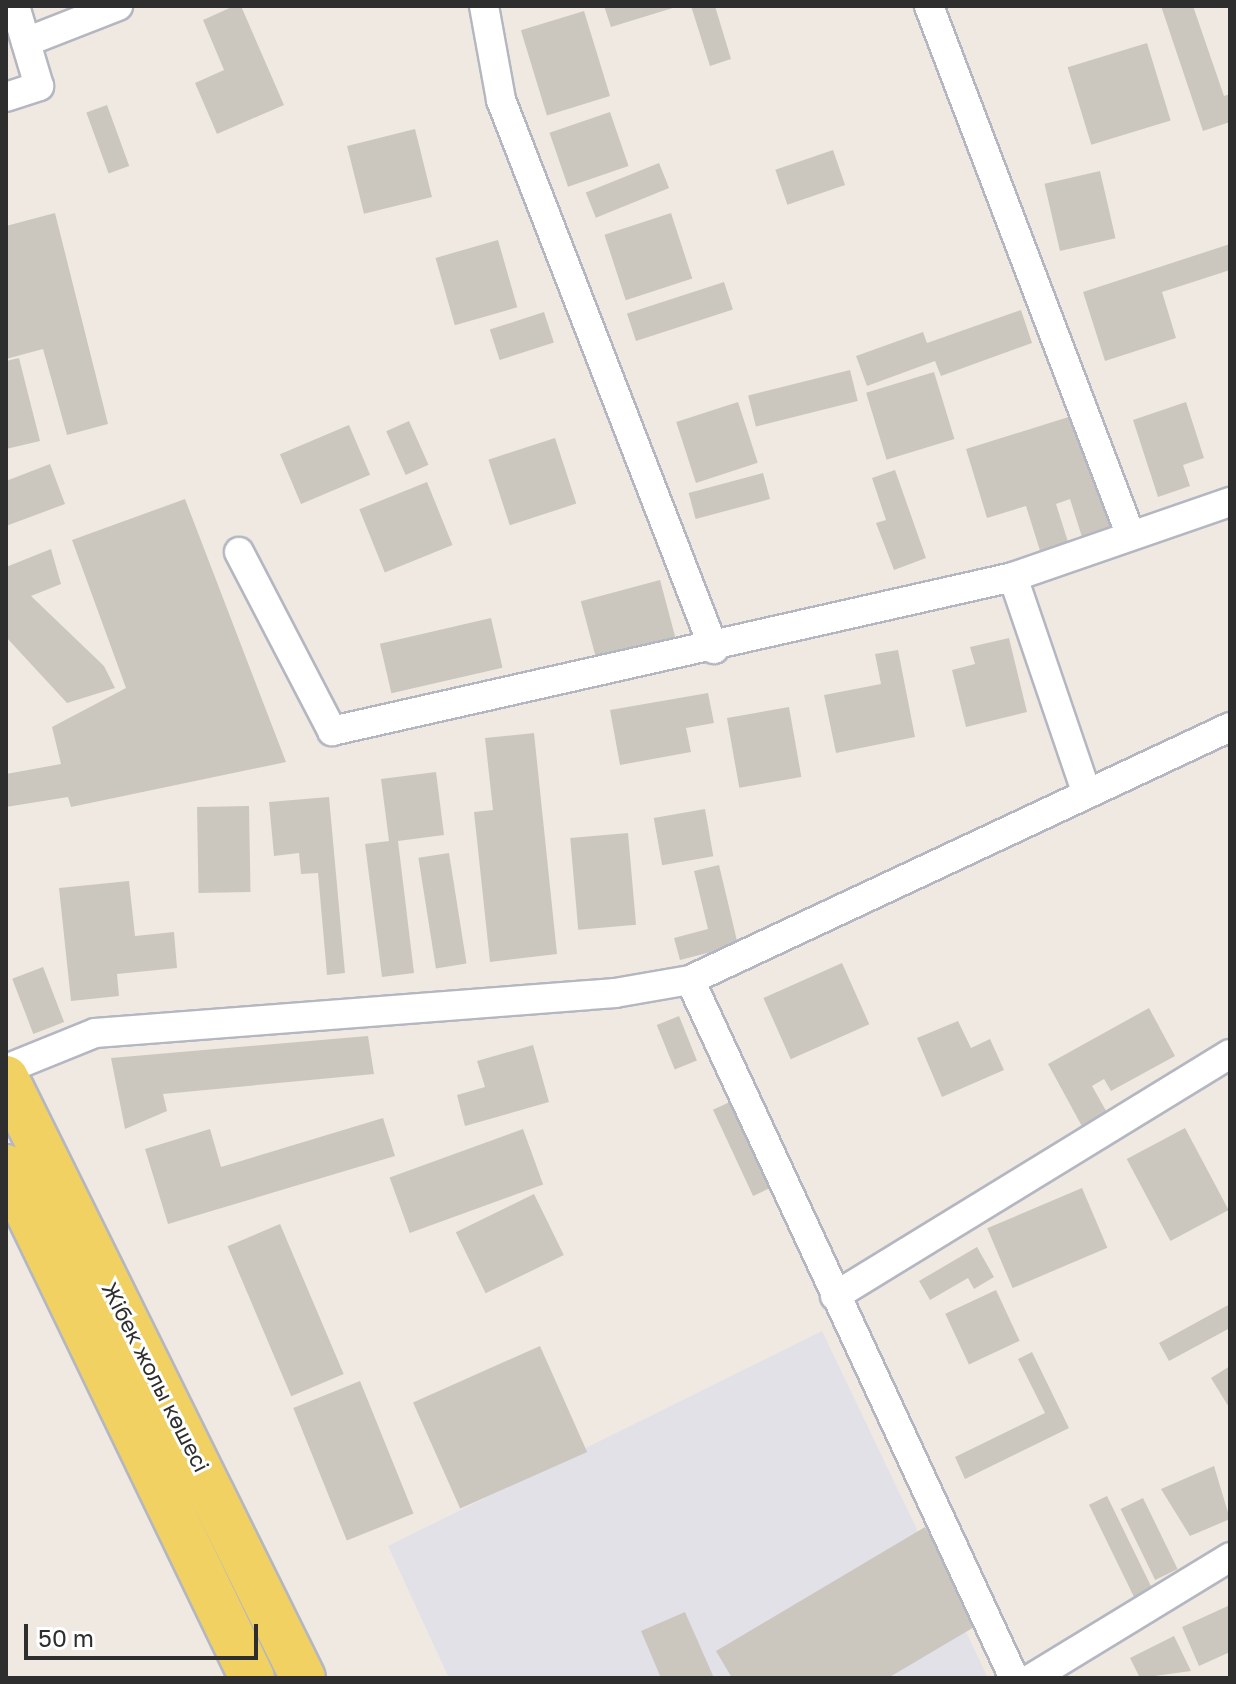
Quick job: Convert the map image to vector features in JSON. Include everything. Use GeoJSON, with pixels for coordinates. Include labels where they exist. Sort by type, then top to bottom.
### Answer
{"type":"FeatureCollection","features":[{"type":"Feature","properties":{"kind":"main road","name":"Жібек жолы көшесі"},"geometry":{"type":"LineString","coordinates":[[6,1078],[303,1678]]}},
{"type":"Feature","properties":{"kind":"main road","name":"Жібек жолы көшесі"},"geometry":{"type":"LineString","coordinates":[[6,1167],[252,1678]]}},
{"type":"Feature","properties":{"kind":"street"},"geometry":{"type":"LineString","coordinates":[[6,97],[39,86],[15,6]]}},
{"type":"Feature","properties":{"kind":"street"},"geometry":{"type":"LineString","coordinates":[[26,42],[118,6]]}},
{"type":"Feature","properties":{"kind":"street"},"geometry":{"type":"LineString","coordinates":[[484,6],[501,100],[714,649]]}},
{"type":"Feature","properties":{"kind":"street"},"geometry":{"type":"LineString","coordinates":[[929,6],[1131,536]]}},
{"type":"Feature","properties":{"kind":"street"},"geometry":{"type":"LineString","coordinates":[[239,552],[332,731],[714,649],[1013,577],[1230,502]]}},
{"type":"Feature","properties":{"kind":"street"},"geometry":{"type":"LineString","coordinates":[[1013,577],[1087,794]]}},
{"type":"Feature","properties":{"kind":"street"},"geometry":{"type":"LineString","coordinates":[[6,1069],[95,1033],[615,993],[690,980],[1230,727]]}},
{"type":"Feature","properties":{"kind":"street"},"geometry":{"type":"LineString","coordinates":[[690,980],[1014,1678]]}},
{"type":"Feature","properties":{"kind":"street"},"geometry":{"type":"LineString","coordinates":[[835,1296],[1230,1054]]}},
{"type":"Feature","properties":{"kind":"street"},"geometry":{"type":"LineString","coordinates":[[1032,1678],[1230,1557]]}},
{"type":"Feature","properties":{"kind":"shaded area"},"geometry":{"type":"Polygon","coordinates":[[[822,1331],[988,1678],[449,1678],[388,1546],[822,1331]]]}},
{"type":"Feature","properties":{"kind":"building"},"geometry":{"type":"Polygon","coordinates":[[[234,6],[241,6],[284,105],[217,134],[195,83],[224,70],[203,20],[234,6]]]}},
{"type":"Feature","properties":{"kind":"building"},"geometry":{"type":"Polygon","coordinates":[[[604,6],[676,6],[676,7],[611,27],[604,6]]]}},
{"type":"Feature","properties":{"kind":"building"},"geometry":{"type":"Polygon","coordinates":[[[691,6],[715,6],[731,59],[710,66],[691,6]]]}},
{"type":"Feature","properties":{"kind":"building"},"geometry":{"type":"Polygon","coordinates":[[[1161,6],[1193,6],[1224,96],[1230,94],[1230,122],[1203,131],[1161,6]]]}},
{"type":"Feature","properties":{"kind":"building"},"geometry":{"type":"Polygon","coordinates":[[[584,11],[610,96],[547,115],[521,30],[584,11]]]}},
{"type":"Feature","properties":{"kind":"building"},"geometry":{"type":"Polygon","coordinates":[[[1147,43],[1171,120],[1091,145],[1068,67],[1147,43]]]}},
{"type":"Feature","properties":{"kind":"building"},"geometry":{"type":"Polygon","coordinates":[[[107,105],[129,166],[109,174],[86,113],[107,105]]]}},
{"type":"Feature","properties":{"kind":"building"},"geometry":{"type":"Polygon","coordinates":[[[610,112],[629,166],[568,187],[549,133],[610,112]]]}},
{"type":"Feature","properties":{"kind":"building"},"geometry":{"type":"Polygon","coordinates":[[[415,129],[432,197],[364,214],[347,146],[415,129]]]}},
{"type":"Feature","properties":{"kind":"building"},"geometry":{"type":"Polygon","coordinates":[[[833,150],[845,185],[787,205],[775,170],[833,150]]]}},
{"type":"Feature","properties":{"kind":"building"},"geometry":{"type":"Polygon","coordinates":[[[659,163],[669,188],[596,218],[586,193],[659,163]]]}},
{"type":"Feature","properties":{"kind":"building"},"geometry":{"type":"Polygon","coordinates":[[[1100,171],[1116,238],[1060,251],[1044,184],[1100,171]]]}},
{"type":"Feature","properties":{"kind":"building"},"geometry":{"type":"Polygon","coordinates":[[[55,213],[108,424],[67,435],[43,349],[6,359],[6,226],[55,213]]]}},
{"type":"Feature","properties":{"kind":"building"},"geometry":{"type":"Polygon","coordinates":[[[671,213],[692,279],[626,300],[604,235],[671,213]]]}},
{"type":"Feature","properties":{"kind":"building"},"geometry":{"type":"Polygon","coordinates":[[[498,240],[517,307],[455,325],[436,258],[498,240]]]}},
{"type":"Feature","properties":{"kind":"building"},"geometry":{"type":"Polygon","coordinates":[[[1230,244],[1230,270],[1162,292],[1176,338],[1105,361],[1083,292],[1230,244]]]}},
{"type":"Feature","properties":{"kind":"building"},"geometry":{"type":"Polygon","coordinates":[[[724,282],[733,310],[636,341],[627,314],[724,282]]]}},
{"type":"Feature","properties":{"kind":"building"},"geometry":{"type":"Polygon","coordinates":[[[1021,310],[1032,343],[941,376],[935,361],[867,386],[856,356],[923,332],[927,343],[1021,310]]]}},
{"type":"Feature","properties":{"kind":"building"},"geometry":{"type":"Polygon","coordinates":[[[544,312],[554,342],[500,360],[490,330],[544,312]]]}},
{"type":"Feature","properties":{"kind":"building"},"geometry":{"type":"Polygon","coordinates":[[[19,358],[40,441],[6,449],[6,361],[19,358]]]}},
{"type":"Feature","properties":{"kind":"building"},"geometry":{"type":"Polygon","coordinates":[[[850,370],[858,401],[756,426],[748,395],[850,370]]]}},
{"type":"Feature","properties":{"kind":"building"},"geometry":{"type":"Polygon","coordinates":[[[934,372],[954,439],[887,460],[866,393],[934,372]]]}},
{"type":"Feature","properties":{"kind":"building"},"geometry":{"type":"Polygon","coordinates":[[[738,402],[758,463],[696,483],[676,422],[738,402]]]}},
{"type":"Feature","properties":{"kind":"building"},"geometry":{"type":"Polygon","coordinates":[[[1186,402],[1204,458],[1183,465],[1190,486],[1158,497],[1133,420],[1186,402]]]}},
{"type":"Feature","properties":{"kind":"building"},"geometry":{"type":"Polygon","coordinates":[[[1078,414],[1112,527],[1082,537],[1070,499],[1056,504],[1070,548],[1042,557],[1026,506],[987,518],[966,449],[1078,414]]]}},
{"type":"Feature","properties":{"kind":"building"},"geometry":{"type":"Polygon","coordinates":[[[409,421],[429,465],[406,475],[386,431],[409,421]]]}},
{"type":"Feature","properties":{"kind":"building"},"geometry":{"type":"Polygon","coordinates":[[[349,425],[370,475],[301,504],[280,454],[349,425]]]}},
{"type":"Feature","properties":{"kind":"building"},"geometry":{"type":"Polygon","coordinates":[[[555,438],[576,504],[510,525],[488,460],[555,438]]]}},
{"type":"Feature","properties":{"kind":"building"},"geometry":{"type":"Polygon","coordinates":[[[50,464],[65,504],[6,526],[6,481],[50,464]]]}},
{"type":"Feature","properties":{"kind":"building"},"geometry":{"type":"Polygon","coordinates":[[[895,470],[926,558],[894,570],[876,523],[886,520],[872,478],[895,470]]]}},
{"type":"Feature","properties":{"kind":"building"},"geometry":{"type":"Polygon","coordinates":[[[763,473],[770,499],[696,519],[689,493],[763,473]]]}},
{"type":"Feature","properties":{"kind":"building"},"geometry":{"type":"Polygon","coordinates":[[[427,482],[452,545],[385,572],[359,509],[427,482]]]}},
{"type":"Feature","properties":{"kind":"building"},"geometry":{"type":"Polygon","coordinates":[[[185,499],[286,762],[71,807],[68,797],[6,807],[6,774],[61,764],[52,727],[126,688],[72,540],[185,499]]]}},
{"type":"Feature","properties":{"kind":"building"},"geometry":{"type":"Polygon","coordinates":[[[51,549],[61,584],[31,596],[104,666],[115,688],[67,703],[6,637],[6,567],[51,549]]]}},
{"type":"Feature","properties":{"kind":"building"},"geometry":{"type":"Polygon","coordinates":[[[660,580],[676,640],[597,661],[581,601],[660,580]]]}},
{"type":"Feature","properties":{"kind":"building"},"geometry":{"type":"Polygon","coordinates":[[[491,618],[502,668],[391,693],[380,644],[491,618]]]}},
{"type":"Feature","properties":{"kind":"building"},"geometry":{"type":"Polygon","coordinates":[[[1009,638],[1027,712],[966,727],[952,670],[975,664],[970,647],[1009,638]]]}},
{"type":"Feature","properties":{"kind":"building"},"geometry":{"type":"Polygon","coordinates":[[[898,650],[915,737],[836,753],[824,695],[881,684],[875,654],[898,650]]]}},
{"type":"Feature","properties":{"kind":"building"},"geometry":{"type":"Polygon","coordinates":[[[708,693],[714,723],[686,728],[691,752],[620,765],[610,710],[708,693]]]}},
{"type":"Feature","properties":{"kind":"building"},"geometry":{"type":"Polygon","coordinates":[[[789,707],[801,777],[739,788],[727,718],[789,707]]]}},
{"type":"Feature","properties":{"kind":"building"},"geometry":{"type":"Polygon","coordinates":[[[534,733],[557,954],[490,962],[474,812],[493,810],[485,738],[534,733]]]}},
{"type":"Feature","properties":{"kind":"building"},"geometry":{"type":"Polygon","coordinates":[[[436,772],[444,835],[398,841],[414,973],[382,977],[365,844],[389,841],[381,779],[436,772]]]}},
{"type":"Feature","properties":{"kind":"building"},"geometry":{"type":"Polygon","coordinates":[[[329,797],[345,973],[327,975],[318,873],[301,874],[299,853],[274,856],[269,802],[329,797]]]}},
{"type":"Feature","properties":{"kind":"building"},"geometry":{"type":"Polygon","coordinates":[[[249,806],[251,892],[199,893],[197,807],[249,806]]]}},
{"type":"Feature","properties":{"kind":"building"},"geometry":{"type":"Polygon","coordinates":[[[705,809],[713,856],[662,865],[654,818],[705,809]]]}},
{"type":"Feature","properties":{"kind":"building"},"geometry":{"type":"Polygon","coordinates":[[[628,833],[636,925],[578,930],[570,838],[628,833]]]}},
{"type":"Feature","properties":{"kind":"building"},"geometry":{"type":"Polygon","coordinates":[[[449,853],[467,964],[436,968],[418,858],[449,853]]]}},
{"type":"Feature","properties":{"kind":"building"},"geometry":{"type":"Polygon","coordinates":[[[719,865],[738,945],[680,960],[674,938],[708,929],[694,871],[719,865]]]}},
{"type":"Feature","properties":{"kind":"building"},"geometry":{"type":"Polygon","coordinates":[[[129,881],[135,936],[174,932],[177,968],[117,974],[119,996],[71,1001],[59,888],[129,881]]]}},
{"type":"Feature","properties":{"kind":"building"},"geometry":{"type":"Polygon","coordinates":[[[842,963],[869,1024],[791,1059],[763,998],[842,963]]]}},
{"type":"Feature","properties":{"kind":"building"},"geometry":{"type":"Polygon","coordinates":[[[43,967],[64,1022],[33,1034],[12,979],[43,967]]]}},
{"type":"Feature","properties":{"kind":"building"},"geometry":{"type":"Polygon","coordinates":[[[1149,1008],[1175,1056],[1111,1091],[1104,1079],[1092,1086],[1109,1116],[1084,1130],[1048,1064],[1149,1008]]]}},
{"type":"Feature","properties":{"kind":"building"},"geometry":{"type":"Polygon","coordinates":[[[679,1016],[697,1061],[675,1069],[657,1025],[679,1016]]]}},
{"type":"Feature","properties":{"kind":"building"},"geometry":{"type":"Polygon","coordinates":[[[958,1021],[971,1048],[990,1039],[1004,1070],[942,1097],[917,1038],[958,1021]]]}},
{"type":"Feature","properties":{"kind":"building"},"geometry":{"type":"Polygon","coordinates":[[[368,1036],[374,1074],[163,1094],[167,1111],[125,1129],[111,1058],[368,1036]]]}},
{"type":"Feature","properties":{"kind":"building"},"geometry":{"type":"Polygon","coordinates":[[[533,1045],[549,1102],[465,1126],[457,1095],[485,1087],[477,1061],[533,1045]]]}},
{"type":"Feature","properties":{"kind":"building"},"geometry":{"type":"Polygon","coordinates":[[[732,1101],[772,1187],[753,1196],[713,1110],[732,1101]]]}},
{"type":"Feature","properties":{"kind":"building"},"geometry":{"type":"Polygon","coordinates":[[[383,1118],[395,1156],[168,1224],[145,1149],[210,1129],[221,1167],[383,1118]]]}},
{"type":"Feature","properties":{"kind":"building"},"geometry":{"type":"Polygon","coordinates":[[[1185,1128],[1229,1210],[1170,1241],[1127,1159],[1185,1128]]]}},
{"type":"Feature","properties":{"kind":"building"},"geometry":{"type":"Polygon","coordinates":[[[523,1129],[543,1184],[410,1233],[390,1178],[523,1129]]]}},
{"type":"Feature","properties":{"kind":"building"},"geometry":{"type":"Polygon","coordinates":[[[1082,1188],[1107,1248],[1013,1288],[987,1228],[1082,1188]]]}},
{"type":"Feature","properties":{"kind":"building"},"geometry":{"type":"Polygon","coordinates":[[[534,1194],[564,1255],[486,1293],[456,1232],[534,1194]]]}},
{"type":"Feature","properties":{"kind":"building"},"geometry":{"type":"Polygon","coordinates":[[[280,1224],[344,1374],[291,1396],[228,1246],[280,1224]]]}},
{"type":"Feature","properties":{"kind":"building"},"geometry":{"type":"Polygon","coordinates":[[[977,1247],[994,1277],[974,1289],[968,1278],[930,1300],[919,1281],[977,1247]]]}},
{"type":"Feature","properties":{"kind":"building"},"geometry":{"type":"Polygon","coordinates":[[[996,1290],[1020,1341],[969,1364],[945,1314],[996,1290]]]}},
{"type":"Feature","properties":{"kind":"building"},"geometry":{"type":"Polygon","coordinates":[[[1230,1304],[1230,1328],[1169,1361],[1159,1343],[1230,1304]]]}},
{"type":"Feature","properties":{"kind":"building"},"geometry":{"type":"Polygon","coordinates":[[[540,1346],[587,1452],[460,1509],[413,1403],[540,1346]]]}},
{"type":"Feature","properties":{"kind":"building"},"geometry":{"type":"Polygon","coordinates":[[[1032,1352],[1069,1428],[965,1479],[955,1457],[1045,1413],[1018,1359],[1032,1352]]]}},
{"type":"Feature","properties":{"kind":"building"},"geometry":{"type":"Polygon","coordinates":[[[1230,1366],[1230,1409],[1211,1378],[1230,1366]]]}},
{"type":"Feature","properties":{"kind":"building"},"geometry":{"type":"Polygon","coordinates":[[[360,1381],[414,1514],[347,1541],[293,1408],[360,1381]]]}},
{"type":"Feature","properties":{"kind":"building"},"geometry":{"type":"Polygon","coordinates":[[[1214,1466],[1230,1519],[1190,1536],[1161,1489],[1214,1466]]]}},
{"type":"Feature","properties":{"kind":"building"},"geometry":{"type":"Polygon","coordinates":[[[1107,1496],[1152,1589],[1134,1597],[1089,1505],[1107,1496]]]}},
{"type":"Feature","properties":{"kind":"building"},"geometry":{"type":"Polygon","coordinates":[[[1143,1498],[1178,1569],[1155,1580],[1121,1509],[1143,1498]]]}},
{"type":"Feature","properties":{"kind":"building"},"geometry":{"type":"Polygon","coordinates":[[[925,1527],[981,1623],[888,1678],[732,1678],[716,1651],[925,1527]]]}},
{"type":"Feature","properties":{"kind":"building"},"geometry":{"type":"Polygon","coordinates":[[[1230,1605],[1230,1652],[1199,1666],[1182,1627],[1230,1605]]]}},
{"type":"Feature","properties":{"kind":"building"},"geometry":{"type":"Polygon","coordinates":[[[685,1612],[714,1678],[661,1678],[641,1631],[685,1612]]]}},
{"type":"Feature","properties":{"kind":"building"},"geometry":{"type":"Polygon","coordinates":[[[1174,1636],[1191,1671],[1140,1678],[1130,1658],[1174,1636]]]}}]}
